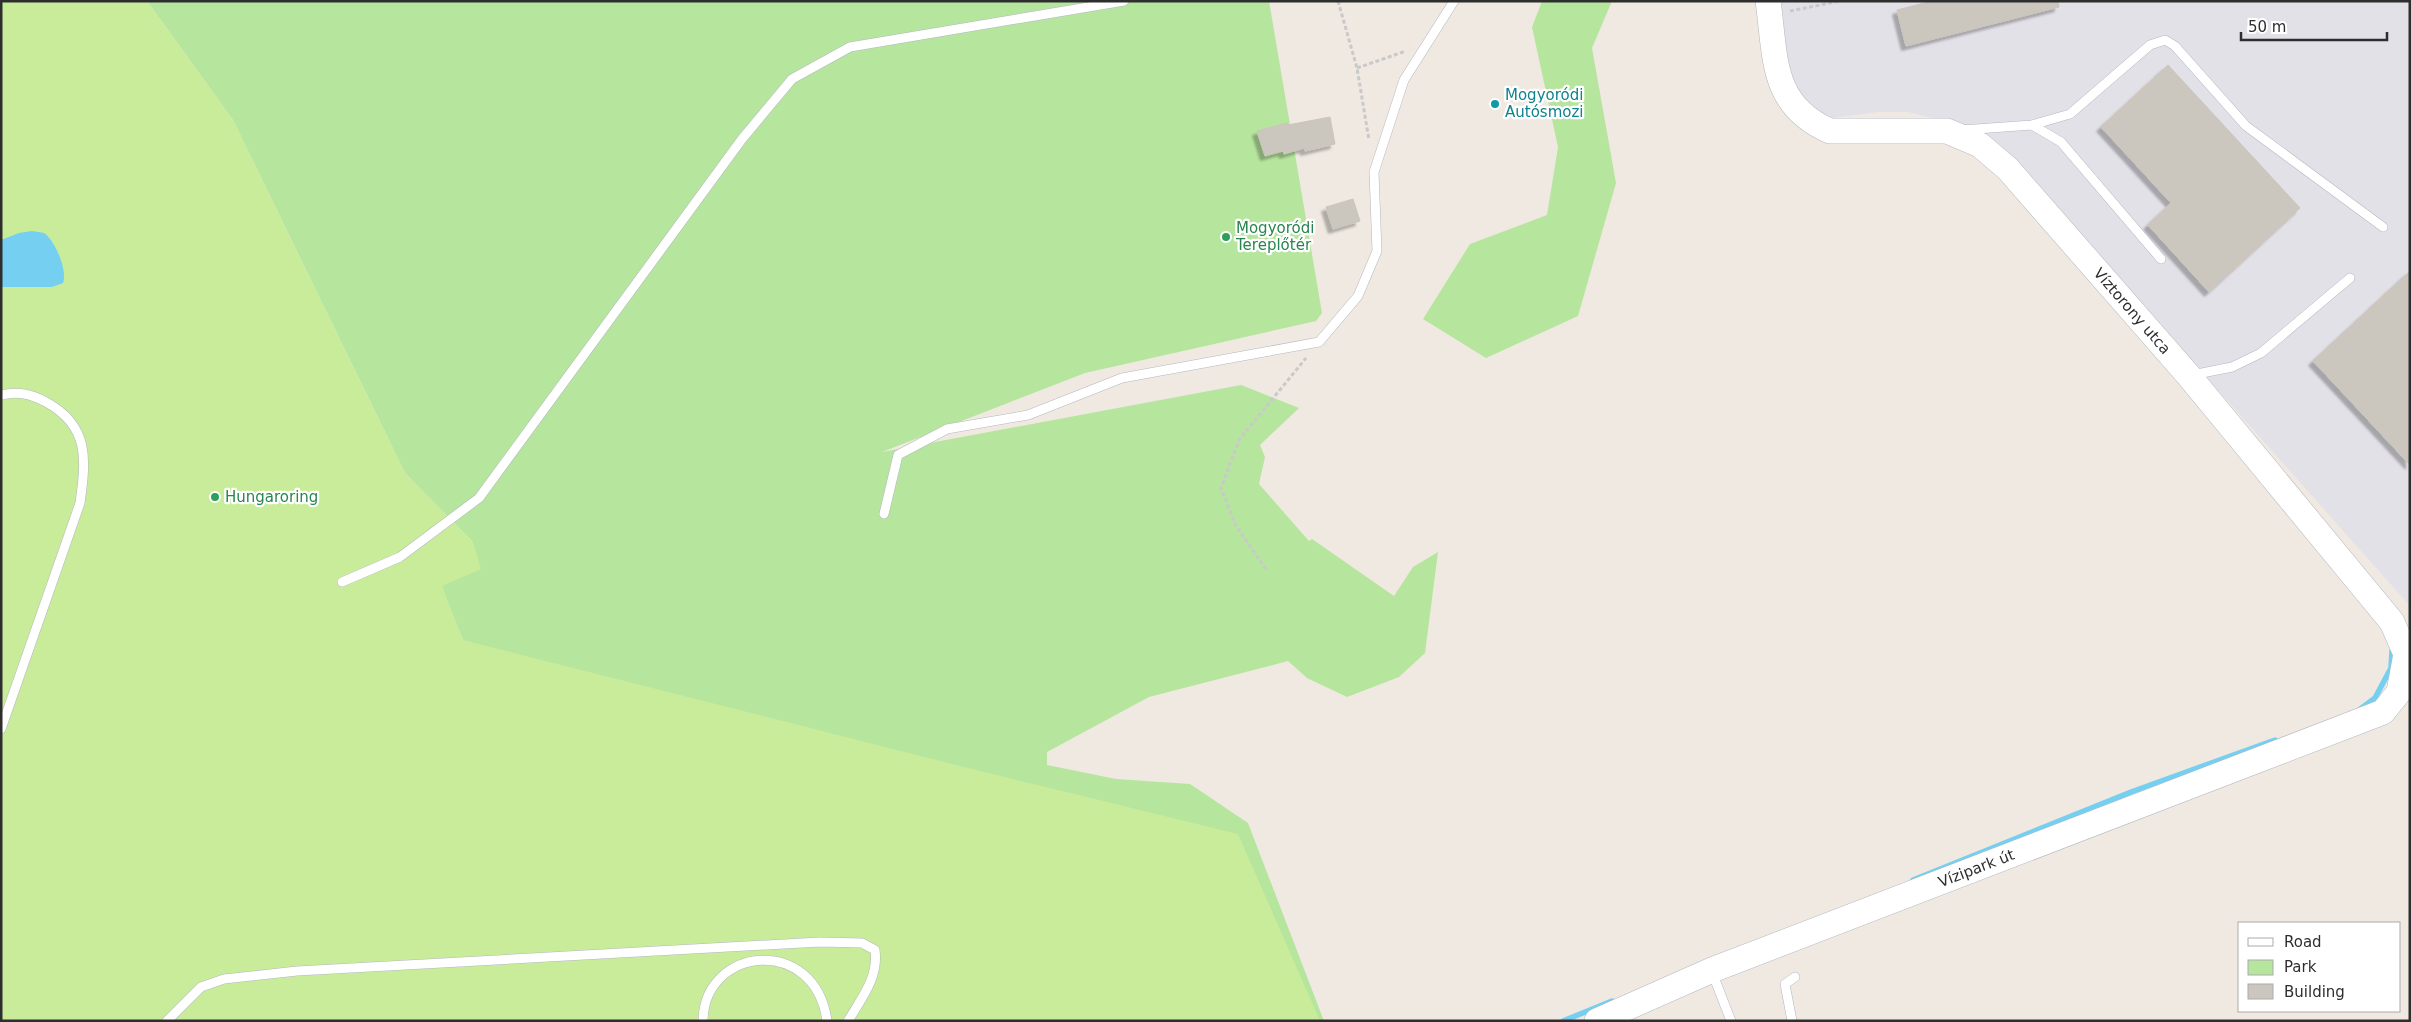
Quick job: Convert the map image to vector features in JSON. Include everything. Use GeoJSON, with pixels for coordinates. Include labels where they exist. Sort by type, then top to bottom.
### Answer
{"type":"FeatureCollection","features":[{"type":"Feature","properties":{"kind":"street","name":"Víztorony utca"},"geometry":{"type":"LineString","coordinates":[[1769,8],[1779,80],[1788,99],[1801,115],[1814,124],[1830,131],[1947,131],[1980,145],[2008,169],[2189,376],[2392,622],[2406,654],[2399,692],[2383,712],[2357,724]]}},
{"type":"Feature","properties":{"kind":"street","name":"Vízipark út"},"geometry":{"type":"LineString","coordinates":[[1597,1021],[1712,970],[2357,724]]}},
{"type":"Feature","properties":{"kind":"lane"},"geometry":{"type":"LineString","coordinates":[[342,582],[400,557],[479,498],[742,138],[792,79],[850,47],[1124,1]]}},
{"type":"Feature","properties":{"kind":"lane"},"geometry":{"type":"LineString","coordinates":[[884,514],[898,455],[947,429],[1028,415],[1122,378],[1319,342],[1358,296],[1377,251],[1374,172],[1404,80],[1454,1]]}},
{"type":"Feature","properties":{"kind":"lane"},"geometry":{"type":"LineString","coordinates":[[1947,131],[2032,125],[2070,114],[2150,45],[2165,40],[2175,46],[2246,126],[2383,227]]}},
{"type":"Feature","properties":{"kind":"lane"},"geometry":{"type":"LineString","coordinates":[[2032,125],[2061,142],[2162,259]]}},
{"type":"Feature","properties":{"kind":"lane"},"geometry":{"type":"LineString","coordinates":[[2189,376],[2232,367],[2261,354],[2350,278]]}},
{"type":"Feature","properties":{"kind":"lane"},"geometry":{"type":"LineString","coordinates":[[1,394],[31,394],[54,407],[73,422],[83,444],[86,465],[80,504],[1,729]]}},
{"type":"Feature","properties":{"kind":"lane"},"geometry":{"type":"LineString","coordinates":[[167,1021],[201,987],[224,979],[280,972],[800,943],[862,943],[875,950],[877,961],[874,975],[848,1021]]}},
{"type":"Feature","properties":{"kind":"lane"},"geometry":{"type":"LineString","coordinates":[[703,1021],[703,1011],[710,992],[723,976],[741,964],[761,960],[782,962],[800,970],[815,985],[824,1004],[827,1021]]}},
{"type":"Feature","properties":{"kind":"lane"},"geometry":{"type":"LineString","coordinates":[[1712,970],[1731,1021]]}},
{"type":"Feature","properties":{"kind":"lane"},"geometry":{"type":"LineString","coordinates":[[1792,1021],[1785,984],[1795,977]]}},
{"type":"Feature","properties":{"kind":"path"},"geometry":{"type":"LineString","coordinates":[[1338,1],[1357,68],[1374,172]]}},
{"type":"Feature","properties":{"kind":"path"},"geometry":{"type":"LineString","coordinates":[[1769,8],[1840,1]]}},
{"type":"Feature","properties":{"kind":"path"},"geometry":{"type":"LineString","coordinates":[[1357,68],[1427,44]]}},
{"type":"Feature","properties":{"kind":"path"},"geometry":{"type":"LineString","coordinates":[[1266,569],[1236,526],[1221,488],[1239,440],[1319,342]]}},
{"type":"Feature","properties":{"kind":"shaded area"},"geometry":{"type":"Polygon","coordinates":[[[1780,1],[2410,1],[2410,606],[2023,171],[1941,120],[1908,112],[1879,112],[1831,118],[1805,106],[1789,88],[1780,1]]]}},
{"type":"Feature","properties":{"kind":"green space","name":"Hungaroring"},"geometry":{"type":"Polygon","coordinates":[[[1,1],[147,1],[233,120],[405,473],[473,542],[481,569],[442,586],[463,640],[964,767],[1238,834],[1320,1021],[1,1021],[1,1]]]}},
{"type":"Feature","properties":{"kind":"green space"},"geometry":{"type":"Polygon","coordinates":[[[147,1],[1269,1],[1322,313],[1316,321],[1085,373],[882,452],[1241,385],[1299,408],[1260,445],[1265,457],[1259,484],[1309,541],[1312,539],[1394,596],[1413,567],[1438,552],[1425,653],[1399,677],[1347,697],[1307,678],[1288,661],[1149,697],[1047,752],[1047,765],[1116,779],[1190,784],[1248,823],[1324,1021],[1289,1021],[463,640],[441,586],[473,542],[405,473],[233,120],[147,1]]]}},
{"type":"Feature","properties":{"kind":"green space"},"geometry":{"type":"Polygon","coordinates":[[[1542,1],[1612,1],[1592,48],[1616,183],[1578,316],[1486,358],[1423,319],[1470,244],[1547,215],[1558,147],[1532,27],[1542,1]]]}},
{"type":"Feature","properties":{"kind":"water"},"geometry":{"type":"Polygon","coordinates":[[[32,231],[44,233],[52,242],[64,271],[63,283],[52,287],[1,287],[1,240],[19,233],[32,231]]]}},
{"type":"Feature","properties":{"kind":"building"},"geometry":{"type":"Polygon","coordinates":[[[1932,1],[2058,1],[2059,7],[1906,46],[1897,10],[1932,1]]]}},
{"type":"Feature","properties":{"kind":"building"},"geometry":{"type":"Polygon","coordinates":[[[2168,65],[2300,208],[2209,292],[2148,225],[2171,203],[2101,127],[2168,65]]]}},
{"type":"Feature","properties":{"kind":"building"},"geometry":{"type":"Polygon","coordinates":[[[1330,117],[1335,144],[1305,151],[1304,148],[1284,154],[1283,151],[1265,156],[1257,131],[1287,123],[1288,125],[1330,117]]]}},
{"type":"Feature","properties":{"kind":"building"},"geometry":{"type":"Polygon","coordinates":[[[1353,199],[1360,221],[1333,229],[1326,207],[1353,199]]]}},
{"type":"Feature","properties":{"kind":"building"},"geometry":{"type":"Polygon","coordinates":[[[2410,271],[2410,465],[2313,361],[2410,271]]]}},
{"type":"Feature","properties":{"kind":"waterway"},"geometry":{"type":"LineString","coordinates":[[2359,710],[2375,698],[2391,668],[2392,651]]}},
{"type":"Feature","properties":{"kind":"waterway"},"geometry":{"type":"LineString","coordinates":[[1913,880],[2131,792],[2275,740]]}},
{"type":"Feature","properties":{"kind":"waterway"},"geometry":{"type":"LineString","coordinates":[[1563,1021],[1612,1001]]}},
{"type":"Feature","properties":{"kind":"place","name":"Mogyoródi Autósmozi"},"geometry":{"type":"Point","coordinates":[1495,104]}},
{"type":"Feature","properties":{"kind":"place","name":"Mogyoródi Tereplőtér"},"geometry":{"type":"Point","coordinates":[1226,237]}},
{"type":"Feature","properties":{"kind":"place","name":"Hungaroring"},"geometry":{"type":"Point","coordinates":[215,497]}}]}
